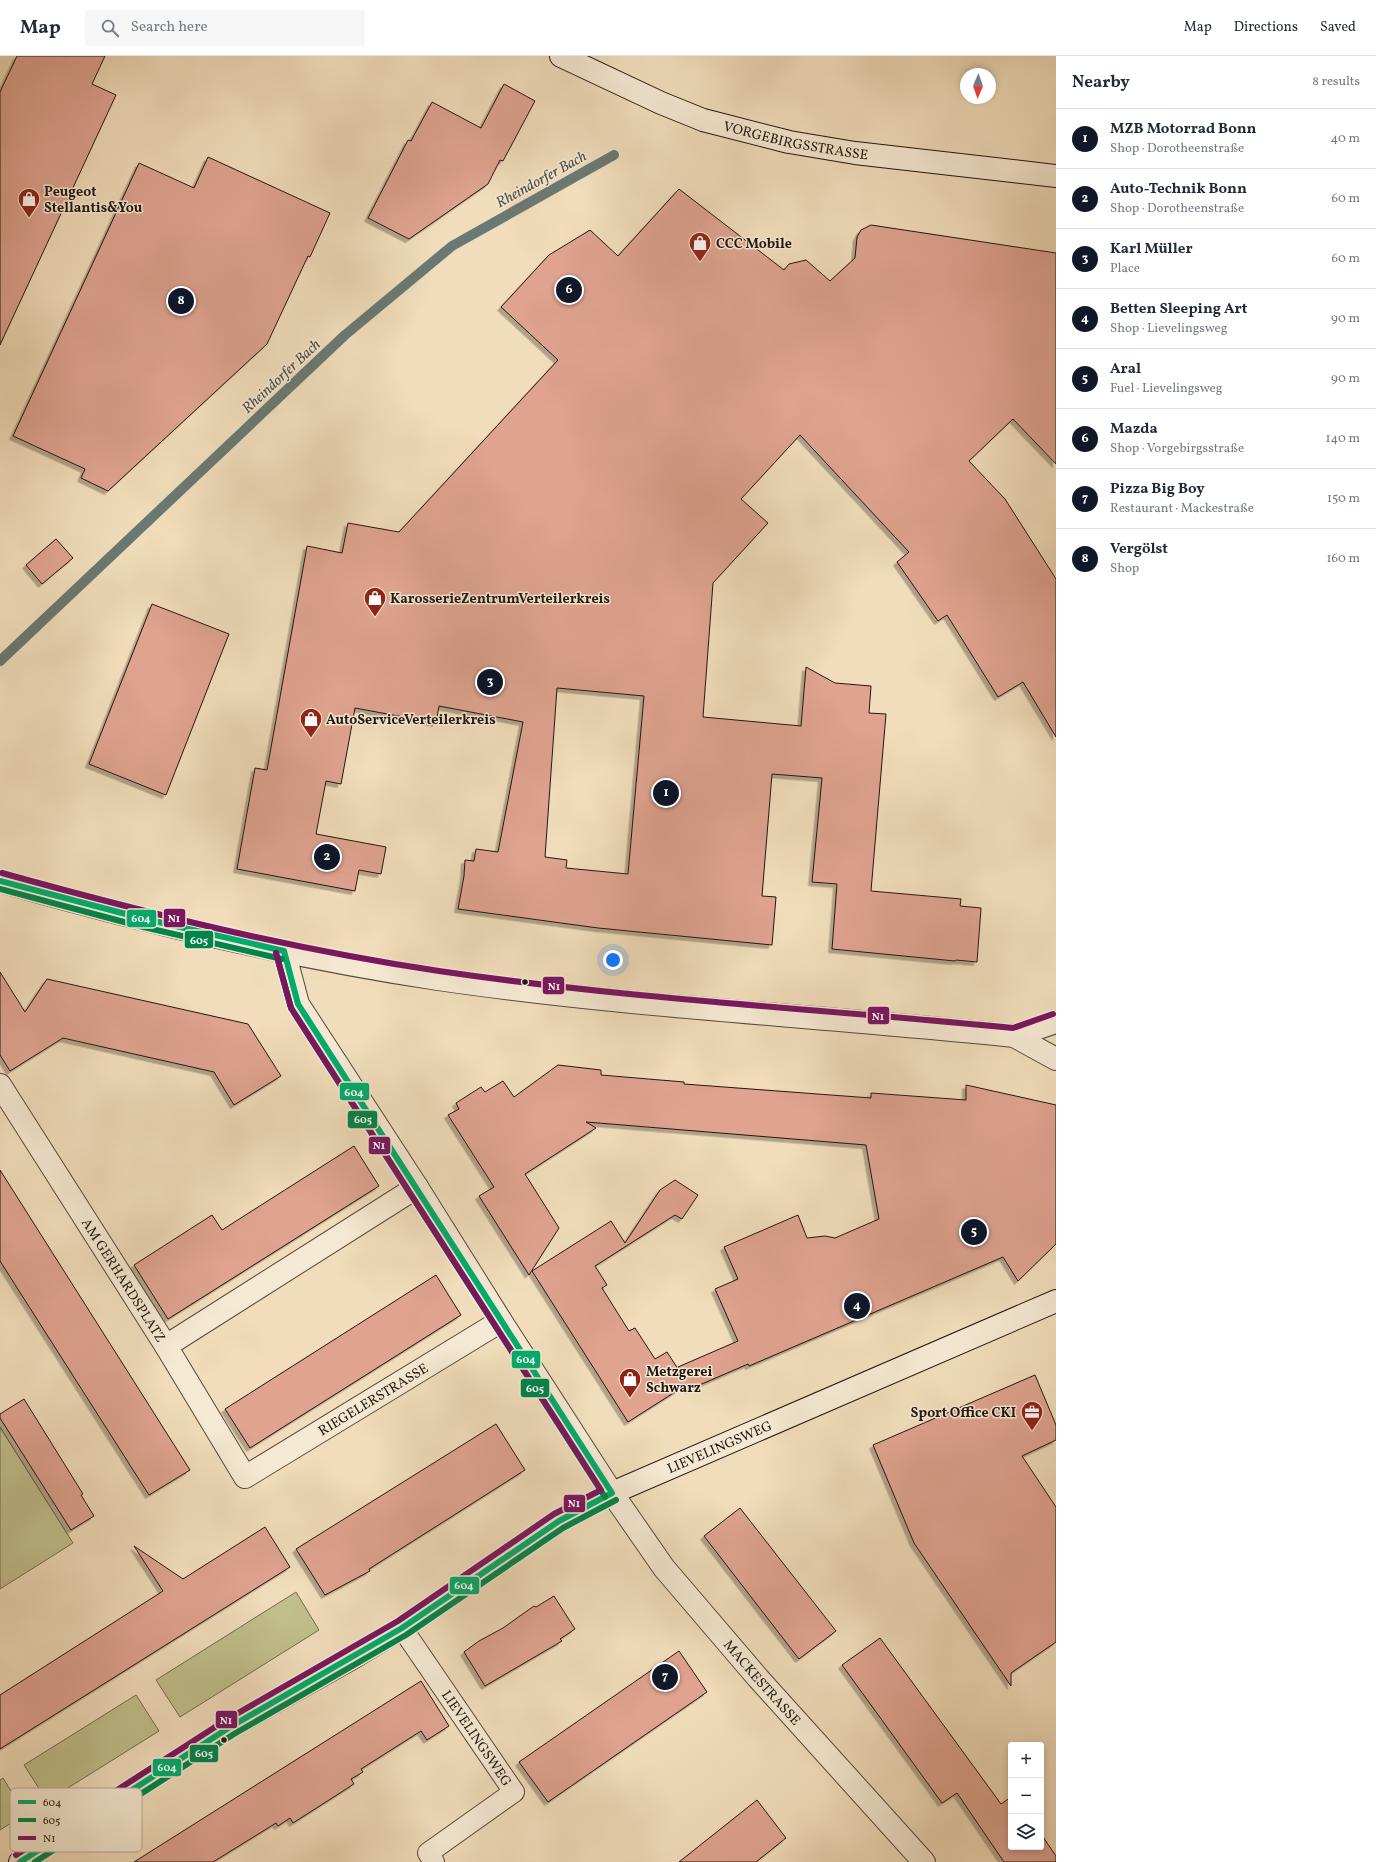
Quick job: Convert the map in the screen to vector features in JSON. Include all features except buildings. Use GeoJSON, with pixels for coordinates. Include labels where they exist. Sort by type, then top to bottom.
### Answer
{"type":"FeatureCollection","features":[{"type":"Feature","properties":{"kind":"street","name":"VORGEBIRGSSTRASSE"},"geometry":{"type":"LineString","coordinates":[[560,56],[661,103],[703,120],[789,142],[855,153],[1052,178]]}},
{"type":"Feature","properties":{"kind":"street"},"geometry":{"type":"LineString","coordinates":[[0,881],[96,908],[284,951],[379,969],[495,986],[634,1003],[1014,1036],[1056,1022]]}},
{"type":"Feature","properties":{"kind":"street"},"geometry":{"type":"LineString","coordinates":[[284,951],[298,1004],[417,1187],[612,1493]]}},
{"type":"Feature","properties":{"kind":"street"},"geometry":{"type":"LineString","coordinates":[[1014,1036],[1056,1059]]}},
{"type":"Feature","properties":{"kind":"street","name":"AM GERHARDSPLATZ"},"geometry":{"type":"LineString","coordinates":[[0,1085],[166,1346],[245,1477]]}},
{"type":"Feature","properties":{"kind":"street"},"geometry":{"type":"LineString","coordinates":[[166,1346],[417,1187]]}},
{"type":"Feature","properties":{"kind":"street","name":"LIEVELINGSWEG"},"geometry":{"type":"LineString","coordinates":[[135,1788],[230,1727],[402,1628],[559,1521],[612,1493],[1056,1301]]}},
{"type":"Feature","properties":{"kind":"street","name":"RIEGELERSTRASSE"},"geometry":{"type":"LineString","coordinates":[[245,1477],[501,1321]]}},
{"type":"Feature","properties":{"kind":"street","name":"MACKESTRASSE"},"geometry":{"type":"LineString","coordinates":[[612,1493],[664,1568],[758,1678],[924,1862]]}},
{"type":"Feature","properties":{"kind":"street","name":"LIEVELINGSWEG"},"geometry":{"type":"LineString","coordinates":[[20,1862],[36,1852]]}},
{"type":"Feature","properties":{"kind":"lane","name":"LIEVELINGSWEG"},"geometry":{"type":"LineString","coordinates":[[402,1628],[514,1792],[428,1853],[434,1862]]}},
{"type":"Feature","properties":{"kind":"shaded area"},"geometry":{"type":"Polygon","coordinates":[[[0,1427],[73,1543],[0,1589],[0,1427]]]}},
{"type":"Feature","properties":{"kind":"shaded area"},"geometry":{"type":"Polygon","coordinates":[[[296,1592],[319,1630],[180,1717],[156,1680],[296,1592]]]}},
{"type":"Feature","properties":{"kind":"shaded area"},"geometry":{"type":"Polygon","coordinates":[[[136,1695],[159,1731],[68,1788],[39,1788],[24,1765],[136,1695]]]}},
{"type":"Feature","properties":{"kind":"shaded area"},"geometry":{"type":"Polygon","coordinates":[[[3,1778],[10,1789],[10,1824],[0,1830],[0,1780],[3,1778]]]}},
{"type":"Feature","properties":{"kind":"waterway","name":"Rheindorfer Bach"},"geometry":{"type":"LineString","coordinates":[[0,661],[345,335],[452,246],[614,155]]}},
{"type":"Feature","properties":{"kind":"transit line","name":"N1"},"geometry":{"type":"LineString","coordinates":[[2,873],[165,916],[274,941],[384,962],[510,981],[726,1003],[1013,1028],[1053,1014]]}},
{"type":"Feature","properties":{"kind":"transit line","name":"604"},"geometry":{"type":"LineString","coordinates":[[0,881],[141,918],[284,951]]}},
{"type":"Feature","properties":{"kind":"transit line","name":"605"},"geometry":{"type":"LineString","coordinates":[[0,889],[139,926],[282,959]]}},
{"type":"Feature","properties":{"kind":"transit line","name":"604"},"geometry":{"type":"LineString","coordinates":[[284,951],[298,1004],[612,1493]]}},
{"type":"Feature","properties":{"kind":"transit line","name":"605"},"geometry":{"type":"LineString","coordinates":[[276,953],[291,1008],[605,1497]]}},
{"type":"Feature","properties":{"kind":"transit line","name":"N1"},"geometry":{"type":"LineString","coordinates":[[120,1788],[226,1720],[398,1621],[554,1514],[601,1490],[291,1008],[276,953]]}},
{"type":"Feature","properties":{"kind":"transit line","name":"604"},"geometry":{"type":"LineString","coordinates":[[135,1788],[230,1727],[402,1628],[559,1521],[612,1493]]}},
{"type":"Feature","properties":{"kind":"transit line","name":"605"},"geometry":{"type":"LineString","coordinates":[[142,1793],[234,1734],[406,1635],[563,1528],[616,1500]]}},
{"type":"Feature","properties":{"kind":"transit line","name":"N1"},"geometry":{"type":"LineString","coordinates":[[16,1855],[21,1852]]}},
{"type":"Feature","properties":{"kind":"transit line","name":"604"},"geometry":{"type":"LineString","coordinates":[[20,1862],[36,1852]]}},
{"type":"Feature","properties":{"kind":"transit line","name":"605"},"geometry":{"type":"LineString","coordinates":[[35,1862],[51,1852]]}},
{"type":"Feature","properties":{"kind":"place","name":"Peugeot Stellantis&You"},"geometry":{"type":"Point","coordinates":[29,218]}},
{"type":"Feature","properties":{"kind":"place","name":"CCC Mobile"},"geometry":{"type":"Point","coordinates":[700,262]}},
{"type":"Feature","properties":{"kind":"place","name":"Mazda"},"geometry":{"type":"Point","coordinates":[569,290]}},
{"type":"Feature","properties":{"kind":"place","name":"Vergölst"},"geometry":{"type":"Point","coordinates":[181,301]}},
{"type":"Feature","properties":{"kind":"place","name":"KarosserieZentrumVerteilerkreis"},"geometry":{"type":"Point","coordinates":[375,618]}},
{"type":"Feature","properties":{"kind":"place","name":"Karl Müller"},"geometry":{"type":"Point","coordinates":[490,682]}},
{"type":"Feature","properties":{"kind":"place","name":"AutoServiceVerteilerkreis"},"geometry":{"type":"Point","coordinates":[311,738]}},
{"type":"Feature","properties":{"kind":"place","name":"MZB Motorrad Bonn"},"geometry":{"type":"Point","coordinates":[666,793]}},
{"type":"Feature","properties":{"kind":"place","name":"Auto-Technik Bonn"},"geometry":{"type":"Point","coordinates":[327,857]}},
{"type":"Feature","properties":{"kind":"place","name":"Aral"},"geometry":{"type":"Point","coordinates":[974,1232]}},
{"type":"Feature","properties":{"kind":"place","name":"Betten Sleeping Art"},"geometry":{"type":"Point","coordinates":[857,1306]}},
{"type":"Feature","properties":{"kind":"place","name":"Metzgerei Schwarz"},"geometry":{"type":"Point","coordinates":[630,1398]}},
{"type":"Feature","properties":{"kind":"place","name":"Sport Office CKI"},"geometry":{"type":"Point","coordinates":[1032,1432]}},
{"type":"Feature","properties":{"kind":"place","name":"Pizza Big Boy"},"geometry":{"type":"Point","coordinates":[665,1677]}}]}
